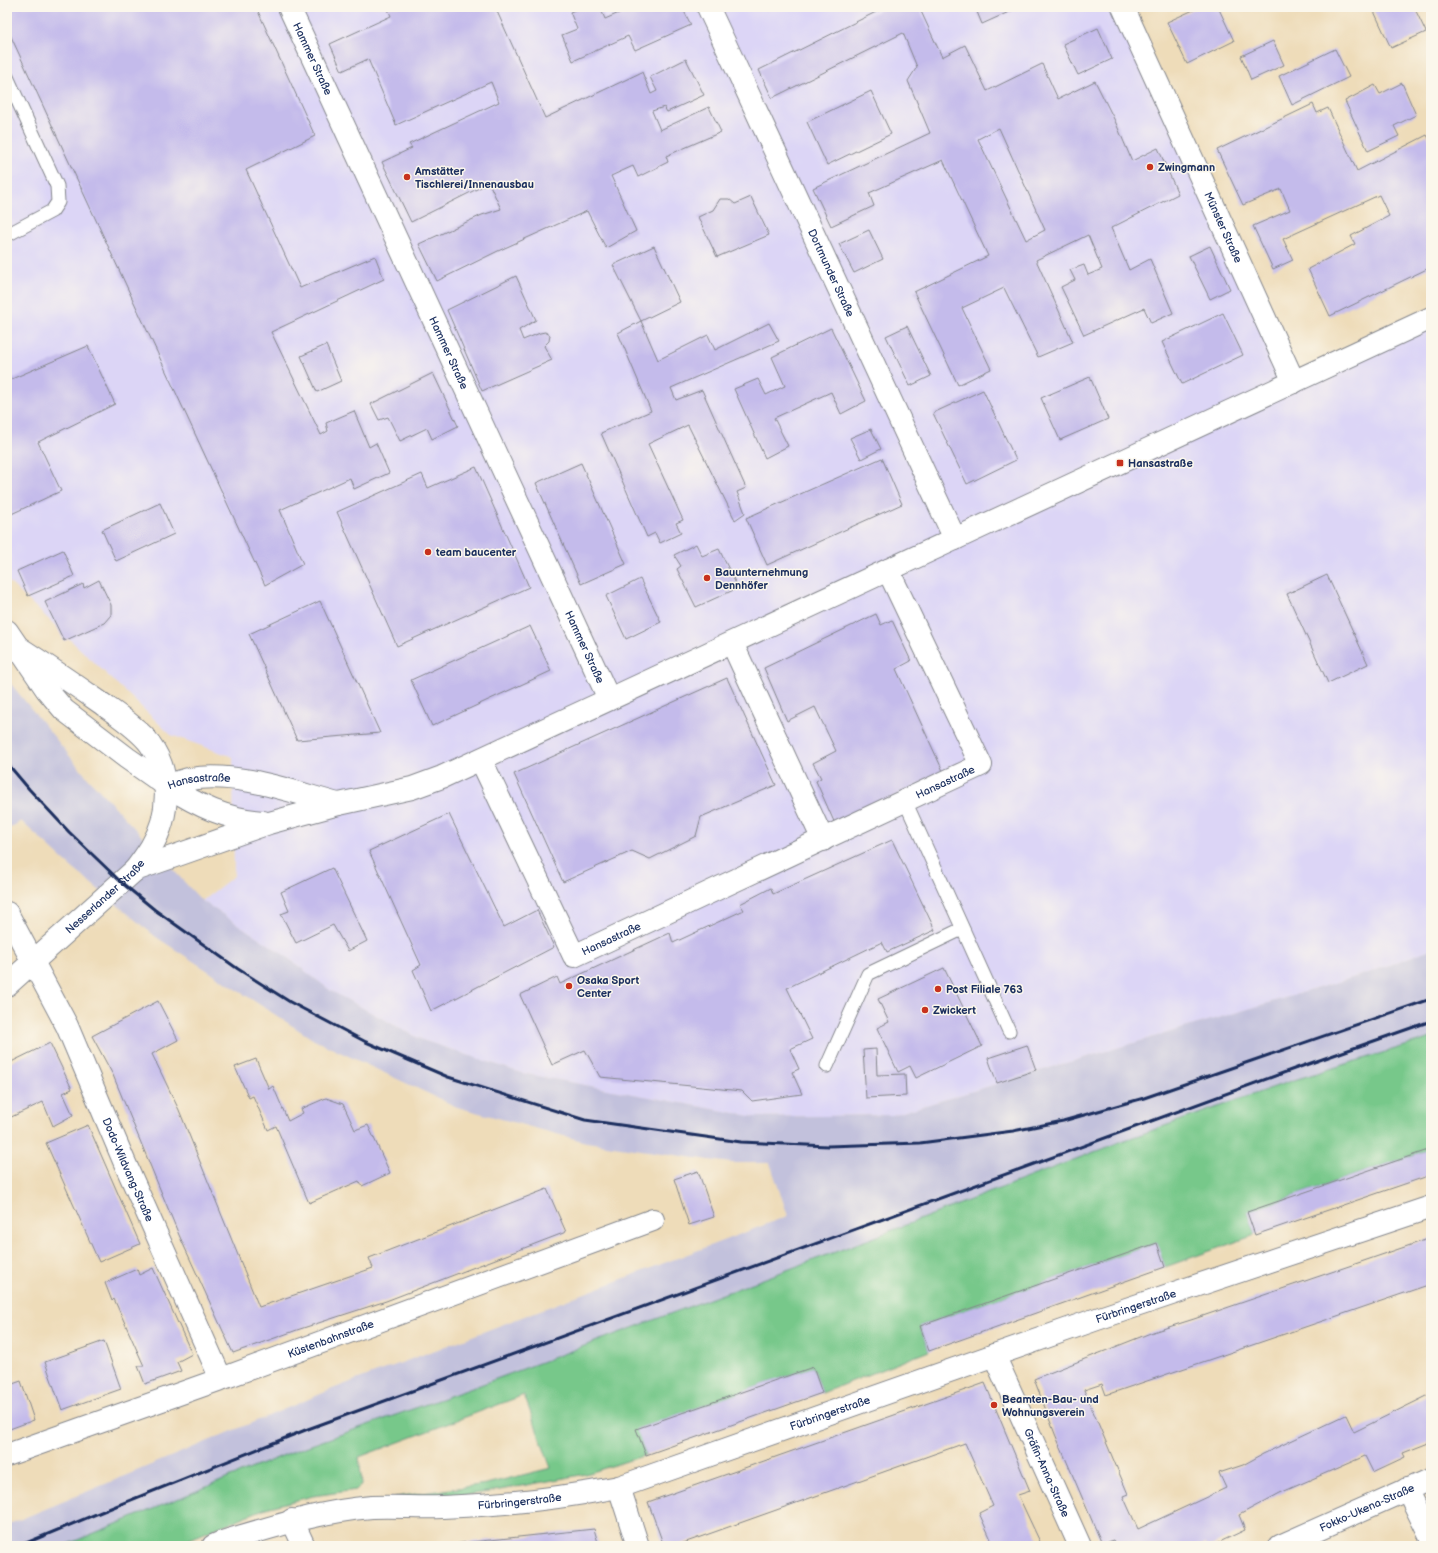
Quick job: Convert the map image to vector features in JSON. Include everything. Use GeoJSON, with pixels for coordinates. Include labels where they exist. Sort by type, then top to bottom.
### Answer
{"type":"FeatureCollection","features":[{"type":"Feature","properties":{"kind":"street","name":"Hammer Straße"},"geometry":{"type":"LineString","coordinates":[[289,7],[609,699]]}},
{"type":"Feature","properties":{"kind":"street","name":"Dortmunder Straße"},"geometry":{"type":"LineString","coordinates":[[708,7],[955,539]]}},
{"type":"Feature","properties":{"kind":"street","name":"Münster Straße"},"geometry":{"type":"LineString","coordinates":[[1123,7],[1294,382]]}},
{"type":"Feature","properties":{"kind":"street","name":"Hansastraße"},"geometry":{"type":"LineString","coordinates":[[135,870],[269,823],[339,804],[412,788],[442,777],[1431,318]]}},
{"type":"Feature","properties":{"kind":"street","name":"Hansastraße"},"geometry":{"type":"LineString","coordinates":[[481,760],[574,956],[823,840],[980,765],[888,570]]}},
{"type":"Feature","properties":{"kind":"street","name":"Nesserlander Straße"},"geometry":{"type":"LineString","coordinates":[[12,639],[46,690],[64,710],[127,758],[167,786]]}},
{"type":"Feature","properties":{"kind":"street","name":"Nesserlander Straße"},"geometry":{"type":"LineString","coordinates":[[7,985],[135,870],[152,846],[160,829],[165,807],[167,786],[161,763],[145,738],[123,719],[12,639]]}},
{"type":"Feature","properties":{"kind":"street"},"geometry":{"type":"LineString","coordinates":[[732,643],[823,840]]}},
{"type":"Feature","properties":{"kind":"street","name":"Hansastraße"},"geometry":{"type":"LineString","coordinates":[[167,786],[190,779],[224,778],[255,782],[339,804]]}},
{"type":"Feature","properties":{"kind":"street","name":"Hansastraße"},"geometry":{"type":"LineString","coordinates":[[167,786],[192,802],[218,813],[237,819],[269,823]]}},
{"type":"Feature","properties":{"kind":"street","name":"Dodo-Wildvang-Straße"},"geometry":{"type":"LineString","coordinates":[[7,913],[78,1050],[124,1161],[221,1379]]}},
{"type":"Feature","properties":{"kind":"street","name":"Fürbringerstraße"},"geometry":{"type":"LineString","coordinates":[[213,1546],[292,1520],[328,1513],[372,1507],[488,1505],[573,1496],[619,1486],[1097,1319],[1431,1207]]}},
{"type":"Feature","properties":{"kind":"street","name":"Küstenbahnstraße"},"geometry":{"type":"LineString","coordinates":[[7,1455],[221,1379],[653,1220]]}},
{"type":"Feature","properties":{"kind":"street","name":"Gräfin-Anna-Straße"},"geometry":{"type":"LineString","coordinates":[[994,1355],[1080,1546]]}},
{"type":"Feature","properties":{"kind":"street","name":"Fokko-Ukena-Straße"},"geometry":{"type":"LineString","coordinates":[[1280,1546],[1431,1479]]}},
{"type":"Feature","properties":{"kind":"street"},"geometry":{"type":"LineString","coordinates":[[619,1486],[638,1546]]}},
{"type":"Feature","properties":{"kind":"street"},"geometry":{"type":"LineString","coordinates":[[1407,1489],[1431,1538]]}},
{"type":"Feature","properties":{"kind":"street"},"geometry":{"type":"LineString","coordinates":[[292,1520],[304,1546]]}},
{"type":"Feature","properties":{"kind":"lane"},"geometry":{"type":"LineString","coordinates":[[7,77],[57,186],[58,202],[52,211],[7,235]]}},
{"type":"Feature","properties":{"kind":"lane"},"geometry":{"type":"LineString","coordinates":[[905,801],[1009,1031]]}},
{"type":"Feature","properties":{"kind":"lane"},"geometry":{"type":"LineString","coordinates":[[827,1066],[868,974],[962,929]]}},
{"type":"Feature","properties":{"kind":"shaded area","name":"Hansastraße"},"geometry":{"type":"Polygon","coordinates":[[[7,7],[1123,7],[1294,382],[1431,318],[1431,949],[1369,973],[893,1115],[755,1117],[521,1073],[422,1040],[331,991],[280,952],[202,901],[234,876],[233,757],[171,735],[7,580],[7,7]]]}},
{"type":"Feature","properties":{"kind":"shaded area"},"geometry":{"type":"Polygon","coordinates":[[[7,679],[86,776],[202,901],[280,952],[331,991],[422,1040],[521,1073],[755,1117],[893,1115],[1369,973],[1431,949],[1431,1038],[1291,1081],[336,1447],[157,1546],[7,1546],[7,1525],[335,1388],[788,1216],[770,1163],[730,1163],[586,1142],[457,1107],[314,1040],[156,937],[70,866],[21,821],[7,830],[7,679]]]}},
{"type":"Feature","properties":{"kind":"green space"},"geometry":{"type":"Polygon","coordinates":[[[1431,1038],[1431,1158],[1428,1150],[1247,1212],[1255,1235],[1165,1267],[1157,1243],[920,1326],[929,1351],[822,1393],[813,1367],[637,1429],[646,1455],[586,1474],[489,1492],[435,1499],[395,1497],[486,1484],[551,1468],[524,1395],[359,1457],[362,1484],[356,1490],[313,1496],[266,1508],[173,1546],[63,1546],[294,1451],[472,1388],[867,1240],[1125,1140],[1291,1081],[1431,1038]]]}},
{"type":"Feature","properties":{"kind":"building"},"geometry":{"type":"Polygon","coordinates":[[[7,7],[256,7],[315,136],[246,170],[300,288],[375,256],[384,279],[271,332],[321,435],[328,431],[326,423],[354,411],[369,447],[376,443],[389,473],[354,489],[350,478],[280,510],[303,564],[265,585],[7,28],[7,7]]]}},
{"type":"Feature","properties":{"kind":"building"},"geometry":{"type":"Polygon","coordinates":[[[387,7],[495,7],[545,118],[642,72],[651,94],[657,91],[650,77],[686,59],[704,95],[667,112],[664,107],[652,111],[660,130],[709,107],[721,132],[666,156],[668,162],[638,177],[633,166],[611,176],[636,231],[606,248],[587,211],[498,251],[437,281],[419,244],[482,215],[501,209],[489,183],[411,222],[382,162],[412,148],[409,144],[499,102],[491,82],[396,125],[368,59],[342,71],[330,44],[391,16],[387,7]]]}},
{"type":"Feature","properties":{"kind":"building"},"geometry":{"type":"Polygon","coordinates":[[[582,7],[600,7],[605,19],[633,7],[682,7],[691,25],[635,50],[628,36],[573,61],[562,35],[577,29],[570,12],[582,7]]]}},
{"type":"Feature","properties":{"kind":"building"},"geometry":{"type":"Polygon","coordinates":[[[886,7],[919,7],[942,57],[965,45],[987,91],[1042,64],[1058,99],[1095,81],[1115,121],[1132,161],[1158,148],[1178,194],[1111,228],[1129,270],[1150,259],[1173,313],[1151,323],[1144,308],[1084,335],[1061,287],[1075,280],[1070,270],[1084,265],[1088,275],[1102,269],[1088,235],[1036,260],[1073,342],[1038,357],[1004,288],[962,308],[991,369],[958,385],[914,292],[988,256],[943,160],[869,193],[874,206],[831,226],[813,188],[930,133],[908,81],[917,67],[903,33],[772,98],[759,70],[886,7]],[[999,128],[978,139],[1026,240],[1045,230],[999,128]]]}},
{"type":"Feature","properties":{"kind":"building"},"geometry":{"type":"Polygon","coordinates":[[[975,7],[1020,7],[982,24],[975,7]]]}},
{"type":"Feature","properties":{"kind":"building"},"geometry":{"type":"Polygon","coordinates":[[[1200,7],[1218,7],[1234,41],[1187,64],[1167,22],[1200,7]]]}},
{"type":"Feature","properties":{"kind":"building"},"geometry":{"type":"Polygon","coordinates":[[[1372,7],[1414,7],[1426,32],[1391,48],[1372,7]]]}},
{"type":"Feature","properties":{"kind":"building"},"geometry":{"type":"Polygon","coordinates":[[[1098,28],[1112,59],[1078,75],[1063,44],[1098,28]]]}},
{"type":"Feature","properties":{"kind":"building"},"geometry":{"type":"Polygon","coordinates":[[[1273,41],[1284,65],[1251,80],[1241,56],[1273,41]]]}},
{"type":"Feature","properties":{"kind":"building"},"geometry":{"type":"Polygon","coordinates":[[[1335,49],[1349,77],[1292,105],[1279,76],[1335,49]]]}},
{"type":"Feature","properties":{"kind":"building"},"geometry":{"type":"Polygon","coordinates":[[[1402,83],[1416,115],[1394,126],[1399,136],[1368,151],[1345,101],[1375,85],[1380,94],[1402,83]]]}},
{"type":"Feature","properties":{"kind":"building"},"geometry":{"type":"Polygon","coordinates":[[[871,91],[891,134],[827,165],[807,122],[871,91]]]}},
{"type":"Feature","properties":{"kind":"building"},"geometry":{"type":"Polygon","coordinates":[[[1313,104],[1317,113],[1328,108],[1357,171],[1427,135],[1431,142],[1431,216],[1429,218],[1431,223],[1431,267],[1330,316],[1308,269],[1355,244],[1351,236],[1389,216],[1379,195],[1283,239],[1293,260],[1273,269],[1253,226],[1290,210],[1281,189],[1243,205],[1217,150],[1313,104]]]}},
{"type":"Feature","properties":{"kind":"building"},"geometry":{"type":"Polygon","coordinates":[[[751,197],[769,235],[717,257],[698,217],[713,210],[720,199],[729,199],[735,204],[751,197]]]}},
{"type":"Feature","properties":{"kind":"building"},"geometry":{"type":"Polygon","coordinates":[[[869,230],[883,259],[854,273],[839,244],[869,230]]]}},
{"type":"Feature","properties":{"kind":"building"},"geometry":{"type":"Polygon","coordinates":[[[654,246],[680,302],[641,321],[613,265],[654,246]]]}},
{"type":"Feature","properties":{"kind":"building"},"geometry":{"type":"Polygon","coordinates":[[[1210,246],[1230,289],[1210,299],[1189,256],[1210,246]]]}},
{"type":"Feature","properties":{"kind":"building"},"geometry":{"type":"Polygon","coordinates":[[[516,276],[536,320],[519,330],[523,340],[545,332],[550,335],[549,341],[544,346],[552,360],[482,391],[447,310],[516,276]]]}},
{"type":"Feature","properties":{"kind":"building"},"geometry":{"type":"Polygon","coordinates":[[[1223,313],[1243,355],[1182,384],[1162,342],[1223,313]]]}},
{"type":"Feature","properties":{"kind":"building"},"geometry":{"type":"Polygon","coordinates":[[[641,321],[658,360],[708,335],[715,350],[769,323],[779,341],[671,388],[676,400],[702,390],[746,488],[737,492],[745,513],[735,520],[688,425],[648,444],[683,520],[676,523],[681,533],[660,543],[655,533],[647,537],[601,433],[651,411],[618,333],[641,321]]]}},
{"type":"Feature","properties":{"kind":"building"},"geometry":{"type":"Polygon","coordinates":[[[907,326],[931,376],[910,386],[886,336],[907,326]]]}},
{"type":"Feature","properties":{"kind":"building"},"geometry":{"type":"Polygon","coordinates":[[[831,328],[866,401],[841,414],[831,392],[774,418],[788,446],[765,458],[734,389],[758,379],[766,395],[785,386],[772,357],[831,328]]]}},
{"type":"Feature","properties":{"kind":"building"},"geometry":{"type":"Polygon","coordinates":[[[326,345],[341,381],[317,392],[301,356],[326,345]]]}},
{"type":"Feature","properties":{"kind":"building"},"geometry":{"type":"Polygon","coordinates":[[[88,346],[115,404],[38,442],[61,491],[7,516],[7,381],[88,346]]]}},
{"type":"Feature","properties":{"kind":"building"},"geometry":{"type":"Polygon","coordinates":[[[433,373],[458,426],[432,439],[427,428],[400,441],[388,417],[379,420],[371,404],[433,373]]]}},
{"type":"Feature","properties":{"kind":"building"},"geometry":{"type":"Polygon","coordinates":[[[1090,377],[1108,419],[1060,440],[1041,398],[1090,377]]]}},
{"type":"Feature","properties":{"kind":"building"},"geometry":{"type":"Polygon","coordinates":[[[983,390],[1016,460],[967,484],[933,413],[983,390]]]}},
{"type":"Feature","properties":{"kind":"building"},"geometry":{"type":"Polygon","coordinates":[[[871,429],[881,449],[861,459],[850,438],[871,429]]]}},
{"type":"Feature","properties":{"kind":"building"},"geometry":{"type":"Polygon","coordinates":[[[882,458],[902,504],[767,565],[746,518],[882,458]]]}},
{"type":"Feature","properties":{"kind":"building"},"geometry":{"type":"Polygon","coordinates":[[[581,463],[626,564],[581,584],[536,483],[581,463]]]}},
{"type":"Feature","properties":{"kind":"building"},"geometry":{"type":"Polygon","coordinates":[[[476,467],[529,587],[397,646],[337,512],[422,474],[428,488],[476,467]]]}},
{"type":"Feature","properties":{"kind":"building"},"geometry":{"type":"Polygon","coordinates":[[[160,503],[174,534],[116,561],[102,530],[160,503]]]}},
{"type":"Feature","properties":{"kind":"building","name":"Bauunternehmung Dennhöfer"},"geometry":{"type":"Polygon","coordinates":[[[696,544],[702,556],[719,549],[738,588],[696,607],[677,569],[681,566],[674,555],[696,544]]]}},
{"type":"Feature","properties":{"kind":"building"},"geometry":{"type":"Polygon","coordinates":[[[63,550],[74,576],[28,596],[17,571],[63,550]]]}},
{"type":"Feature","properties":{"kind":"building"},"geometry":{"type":"Polygon","coordinates":[[[1327,575],[1368,664],[1328,683],[1287,594],[1327,575]]]}},
{"type":"Feature","properties":{"kind":"building"},"geometry":{"type":"Polygon","coordinates":[[[640,579],[661,622],[626,639],[606,596],[640,579]]]}},
{"type":"Feature","properties":{"kind":"building"},"geometry":{"type":"Polygon","coordinates":[[[99,580],[111,605],[111,615],[104,623],[64,641],[45,602],[83,584],[84,588],[99,580]]]}},
{"type":"Feature","properties":{"kind":"building"},"geometry":{"type":"Polygon","coordinates":[[[320,601],[380,733],[297,740],[249,634],[320,601]]]}},
{"type":"Feature","properties":{"kind":"building"},"geometry":{"type":"Polygon","coordinates":[[[876,614],[881,625],[892,620],[911,661],[896,669],[943,771],[836,826],[816,781],[821,778],[813,763],[836,751],[815,707],[787,721],[764,668],[876,614]]]}},
{"type":"Feature","properties":{"kind":"building"},"geometry":{"type":"Polygon","coordinates":[[[530,626],[551,671],[432,726],[411,680],[530,626]]]}},
{"type":"Feature","properties":{"kind":"building"},"geometry":{"type":"Polygon","coordinates":[[[727,678],[776,785],[701,817],[696,836],[650,859],[632,851],[563,882],[514,774],[727,678]]]}},
{"type":"Feature","properties":{"kind":"building"},"geometry":{"type":"Polygon","coordinates":[[[449,814],[504,927],[537,910],[554,947],[431,1011],[413,970],[421,965],[369,851],[449,814]]]}},
{"type":"Feature","properties":{"kind":"building"},"geometry":{"type":"Polygon","coordinates":[[[892,840],[935,930],[887,952],[882,942],[787,988],[812,1039],[790,1049],[799,1069],[792,1072],[802,1094],[752,1101],[742,1091],[600,1077],[585,1050],[552,1065],[520,995],[557,977],[560,984],[670,933],[673,943],[744,910],[740,904],[771,888],[773,894],[892,840]]]}},
{"type":"Feature","properties":{"kind":"building"},"geometry":{"type":"Polygon","coordinates":[[[332,868],[367,941],[348,951],[333,925],[296,943],[281,914],[289,911],[281,892],[332,868]]]}},
{"type":"Feature","properties":{"kind":"building"},"geometry":{"type":"Polygon","coordinates":[[[944,968],[982,1046],[916,1078],[910,1066],[898,1072],[877,1028],[889,1022],[878,999],[944,968]]]}},
{"type":"Feature","properties":{"kind":"building"},"geometry":{"type":"Polygon","coordinates":[[[158,1001],[178,1040],[152,1054],[179,1110],[259,1307],[373,1268],[369,1258],[547,1189],[566,1232],[386,1301],[233,1353],[179,1235],[113,1075],[92,1036],[158,1001]]]}},
{"type":"Feature","properties":{"kind":"building"},"geometry":{"type":"Polygon","coordinates":[[[50,1043],[72,1089],[63,1093],[73,1115],[53,1126],[43,1102],[7,1119],[7,1064],[50,1043]]]}},
{"type":"Feature","properties":{"kind":"building"},"geometry":{"type":"Polygon","coordinates":[[[1027,1045],[1036,1070],[997,1083],[988,1058],[1027,1045]]]}},
{"type":"Feature","properties":{"kind":"building"},"geometry":{"type":"Polygon","coordinates":[[[876,1049],[877,1075],[905,1074],[906,1096],[866,1098],[863,1050],[876,1049]]]}},
{"type":"Feature","properties":{"kind":"building"},"geometry":{"type":"Polygon","coordinates":[[[256,1059],[269,1089],[273,1086],[288,1121],[303,1113],[301,1109],[326,1098],[343,1104],[355,1130],[368,1125],[390,1173],[362,1186],[359,1181],[309,1203],[276,1126],[268,1130],[253,1096],[249,1098],[235,1067],[256,1059]]]}},
{"type":"Feature","properties":{"kind":"building"},"geometry":{"type":"Polygon","coordinates":[[[88,1125],[140,1244],[99,1262],[46,1143],[88,1125]]]}},
{"type":"Feature","properties":{"kind":"building"},"geometry":{"type":"Polygon","coordinates":[[[1428,1150],[1431,1158],[1431,1175],[1255,1235],[1247,1212],[1428,1150]]]}},
{"type":"Feature","properties":{"kind":"building"},"geometry":{"type":"Polygon","coordinates":[[[698,1171],[714,1217],[689,1225],[674,1179],[698,1171]]]}},
{"type":"Feature","properties":{"kind":"building"},"geometry":{"type":"Polygon","coordinates":[[[1431,1238],[1431,1284],[1106,1395],[1102,1384],[1084,1390],[1128,1494],[1123,1496],[1138,1529],[1226,1488],[1219,1473],[1243,1465],[1346,1415],[1354,1432],[1431,1394],[1431,1442],[1403,1453],[1405,1457],[1373,1472],[1365,1456],[1280,1493],[1239,1515],[1245,1530],[1211,1546],[1207,1546],[1206,1543],[1199,1546],[1117,1546],[1114,1540],[1102,1544],[1055,1434],[1034,1379],[1153,1332],[1431,1238]]]}},
{"type":"Feature","properties":{"kind":"building"},"geometry":{"type":"Polygon","coordinates":[[[1157,1243],[1165,1267],[929,1351],[920,1326],[1157,1243]]]}},
{"type":"Feature","properties":{"kind":"building"},"geometry":{"type":"Polygon","coordinates":[[[153,1268],[192,1354],[177,1362],[181,1371],[145,1384],[138,1366],[144,1366],[114,1299],[112,1301],[105,1283],[137,1269],[139,1275],[153,1268]]]}},
{"type":"Feature","properties":{"kind":"building"},"geometry":{"type":"Polygon","coordinates":[[[104,1341],[121,1389],[62,1410],[45,1362],[104,1341]]]}},
{"type":"Feature","properties":{"kind":"building"},"geometry":{"type":"Polygon","coordinates":[[[813,1367],[822,1393],[646,1455],[636,1429],[813,1367]]]}},
{"type":"Feature","properties":{"kind":"building"},"geometry":{"type":"Polygon","coordinates":[[[21,1381],[34,1420],[7,1430],[7,1386],[21,1381]]]}},
{"type":"Feature","properties":{"kind":"building"},"geometry":{"type":"Polygon","coordinates":[[[985,1383],[1030,1491],[1018,1495],[1042,1546],[994,1546],[979,1513],[993,1506],[965,1443],[675,1546],[664,1546],[648,1502],[985,1383]]]}},
{"type":"Feature","properties":{"kind":"building"},"geometry":{"type":"Polygon","coordinates":[[[594,1529],[599,1546],[443,1546],[443,1545],[594,1529]]]}},
{"type":"Feature","properties":{"kind":"railway"},"geometry":{"type":"LineString","coordinates":[[7,763],[69,832],[122,883],[155,910],[238,969],[290,1002],[366,1042],[448,1077],[585,1120],[741,1142],[828,1146],[920,1143],[1013,1131],[1063,1121],[1144,1098],[1431,999]]}},
{"type":"Feature","properties":{"kind":"railway"},"geometry":{"type":"LineString","coordinates":[[19,1546],[308,1429],[1294,1069],[1431,1021]]}},
{"type":"Feature","properties":{"kind":"place","name":"Zwingmann"},"geometry":{"type":"Point","coordinates":[1150,167]}},
{"type":"Feature","properties":{"kind":"place","name":"Amstätter Tischlerei/Innenausbau"},"geometry":{"type":"Point","coordinates":[407,177]}},
{"type":"Feature","properties":{"kind":"place","name":"Hansastraße"},"geometry":{"type":"Point","coordinates":[1120,463]}},
{"type":"Feature","properties":{"kind":"place","name":"team baucenter"},"geometry":{"type":"Point","coordinates":[428,552]}},
{"type":"Feature","properties":{"kind":"place","name":"Bauunternehmung Dennhöfer"},"geometry":{"type":"Point","coordinates":[707,578]}},
{"type":"Feature","properties":{"kind":"place","name":"Osaka Sport Center"},"geometry":{"type":"Point","coordinates":[569,986]}},
{"type":"Feature","properties":{"kind":"place","name":"Post Filiale 763"},"geometry":{"type":"Point","coordinates":[938,989]}},
{"type":"Feature","properties":{"kind":"place","name":"Zwickert"},"geometry":{"type":"Point","coordinates":[925,1010]}},
{"type":"Feature","properties":{"kind":"place","name":"Beamten-Bau- und Wohnungsverein"},"geometry":{"type":"Point","coordinates":[994,1405]}}]}
